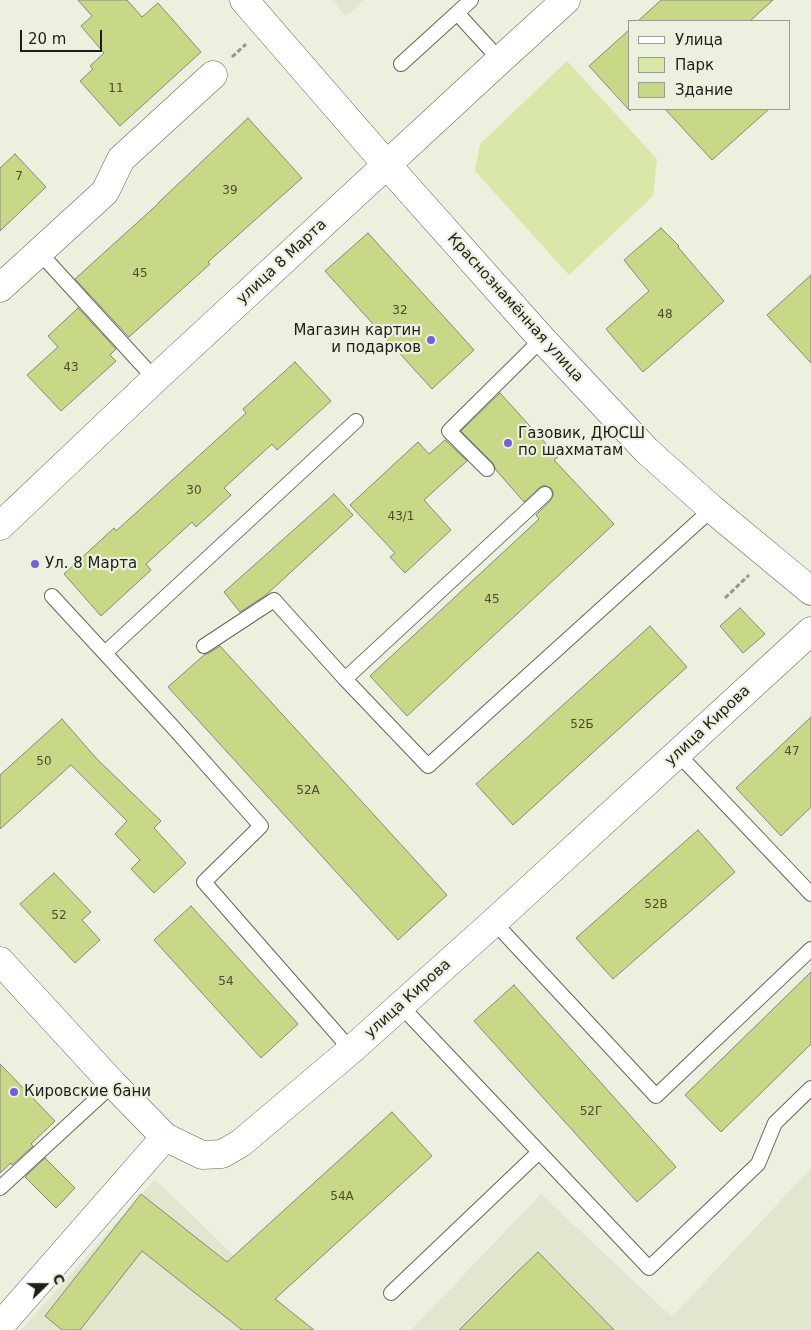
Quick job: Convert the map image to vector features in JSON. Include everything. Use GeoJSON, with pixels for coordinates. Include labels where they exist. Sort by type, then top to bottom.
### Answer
{"type":"FeatureCollection","features":[{"type":"Feature","properties":{"kind":"main road","name":"Краснознамённая улица"},"geometry":{"type":"LineString","coordinates":[[244,0],[387,165],[542,339],[648,451],[712,509],[811,591]]}},
{"type":"Feature","properties":{"kind":"main road","name":"улица 8 Марта"},"geometry":{"type":"LineString","coordinates":[[0,526],[566,0]]}},
{"type":"Feature","properties":{"kind":"main road"},"geometry":{"type":"LineString","coordinates":[[0,288],[105,192],[121,159],[213,75]]}},
{"type":"Feature","properties":{"kind":"main road","name":"улица Кирова"},"geometry":{"type":"LineString","coordinates":[[0,961],[113,1084],[165,1137],[202,1155],[222,1154],[241,1144],[402,1006],[811,631]]}},
{"type":"Feature","properties":{"kind":"main road"},"geometry":{"type":"LineString","coordinates":[[0,1326],[165,1137]]}},
{"type":"Feature","properties":{"kind":"lane"},"geometry":{"type":"LineString","coordinates":[[401,64],[471,0]]}},
{"type":"Feature","properties":{"kind":"lane"},"geometry":{"type":"LineString","coordinates":[[457,13],[500,60]]}},
{"type":"Feature","properties":{"kind":"lane"},"geometry":{"type":"LineString","coordinates":[[39,252],[155,380]]}},
{"type":"Feature","properties":{"kind":"lane"},"geometry":{"type":"LineString","coordinates":[[487,469],[449,431],[542,339]]}},
{"type":"Feature","properties":{"kind":"lane"},"geometry":{"type":"LineString","coordinates":[[105,653],[356,421]]}},
{"type":"Feature","properties":{"kind":"lane"},"geometry":{"type":"LineString","coordinates":[[346,679],[546,494]]}},
{"type":"Feature","properties":{"kind":"lane"},"geometry":{"type":"LineString","coordinates":[[204,646],[274,600],[428,766],[712,509]]}},
{"type":"Feature","properties":{"kind":"lane"},"geometry":{"type":"LineString","coordinates":[[52,596],[261,826],[204,882],[352,1050]]}},
{"type":"Feature","properties":{"kind":"lane"},"geometry":{"type":"LineString","coordinates":[[678,754],[811,894]]}},
{"type":"Feature","properties":{"kind":"lane"},"geometry":{"type":"LineString","coordinates":[[494,922],[656,1096],[811,949]]}},
{"type":"Feature","properties":{"kind":"lane"},"geometry":{"type":"LineString","coordinates":[[402,1006],[649,1268],[758,1164],[775,1123],[811,1088]]}},
{"type":"Feature","properties":{"kind":"lane"},"geometry":{"type":"LineString","coordinates":[[0,1188],[113,1084]]}},
{"type":"Feature","properties":{"kind":"lane"},"geometry":{"type":"LineString","coordinates":[[391,1293],[539,1152]]}},
{"type":"Feature","properties":{"kind":"path"},"geometry":{"type":"LineString","coordinates":[[213,75],[266,25]]}},
{"type":"Feature","properties":{"kind":"shaded area"},"geometry":{"type":"Polygon","coordinates":[[[332,0],[364,0],[346,16],[332,0]]]}},
{"type":"Feature","properties":{"kind":"shaded area"},"geometry":{"type":"Polygon","coordinates":[[[811,1168],[811,1330],[411,1330],[541,1194],[672,1317],[811,1168]]]}},
{"type":"Feature","properties":{"kind":"shaded area"},"geometry":{"type":"Polygon","coordinates":[[[155,1179],[310,1330],[21,1330],[155,1179]]]}},
{"type":"Feature","properties":{"kind":"green space"},"geometry":{"type":"Polygon","coordinates":[[[567,61],[657,159],[653,196],[569,275],[475,171],[480,144],[567,61]]]}},
{"type":"Feature","properties":{"kind":"building"},"geometry":{"type":"Polygon","coordinates":[[[78,0],[127,0],[142,17],[158,3],[201,52],[120,126],[80,81],[93,69],[90,66],[104,53],[81,26],[92,16],[78,0]]]}},
{"type":"Feature","properties":{"kind":"building"},"geometry":{"type":"Polygon","coordinates":[[[661,0],[773,0],[751,20],[639,20],[661,0]]]}},
{"type":"Feature","properties":{"kind":"building"},"geometry":{"type":"Polygon","coordinates":[[[628,31],[628,109],[589,66],[628,31]]]}},
{"type":"Feature","properties":{"kind":"building"},"geometry":{"type":"Polygon","coordinates":[[[666,110],[768,110],[712,160],[666,110]]]}},
{"type":"Feature","properties":{"kind":"building"},"geometry":{"type":"Polygon","coordinates":[[[248,118],[302,178],[208,262],[210,264],[129,337],[75,279],[159,203],[248,118]]]}},
{"type":"Feature","properties":{"kind":"building"},"geometry":{"type":"Polygon","coordinates":[[[15,154],[46,187],[0,231],[0,168],[15,154]]]}},
{"type":"Feature","properties":{"kind":"building"},"geometry":{"type":"Polygon","coordinates":[[[661,228],[679,246],[724,301],[643,372],[606,329],[649,291],[624,260],[661,228]]]}},
{"type":"Feature","properties":{"kind":"building"},"geometry":{"type":"Polygon","coordinates":[[[368,233],[474,350],[432,389],[325,271],[368,233]]]}},
{"type":"Feature","properties":{"kind":"building"},"geometry":{"type":"Polygon","coordinates":[[[811,275],[811,363],[767,315],[811,275]]]}},
{"type":"Feature","properties":{"kind":"building"},"geometry":{"type":"Polygon","coordinates":[[[78,308],[116,349],[110,355],[116,361],[61,411],[27,375],[58,347],[48,336],[78,308]]]}},
{"type":"Feature","properties":{"kind":"building"},"geometry":{"type":"Polygon","coordinates":[[[295,362],[331,401],[277,450],[272,444],[224,488],[231,495],[196,527],[192,522],[146,564],[151,570],[101,616],[64,574],[114,528],[116,531],[246,413],[243,409],[295,362]]]}},
{"type":"Feature","properties":{"kind":"building"},"geometry":{"type":"Polygon","coordinates":[[[500,393],[558,457],[554,460],[614,524],[407,716],[370,676],[539,519],[536,515],[553,496],[551,488],[544,485],[524,502],[496,470],[493,463],[461,431],[500,393]]]}},
{"type":"Feature","properties":{"kind":"building"},"geometry":{"type":"Polygon","coordinates":[[[445,440],[467,461],[424,500],[451,530],[405,573],[390,557],[395,553],[350,505],[418,442],[429,454],[445,440]]]}},
{"type":"Feature","properties":{"kind":"building"},"geometry":{"type":"Polygon","coordinates":[[[334,494],[353,515],[266,595],[240,612],[224,592],[334,494]]]}},
{"type":"Feature","properties":{"kind":"building"},"geometry":{"type":"Polygon","coordinates":[[[740,608],[765,634],[743,653],[720,626],[740,608]]]}},
{"type":"Feature","properties":{"kind":"building"},"geometry":{"type":"Polygon","coordinates":[[[650,626],[687,667],[513,825],[476,784],[650,626]]]}},
{"type":"Feature","properties":{"kind":"building"},"geometry":{"type":"Polygon","coordinates":[[[220,646],[447,895],[398,940],[168,687],[204,655],[220,646]]]}},
{"type":"Feature","properties":{"kind":"building"},"geometry":{"type":"Polygon","coordinates":[[[811,717],[811,807],[781,836],[736,788],[811,717]]]}},
{"type":"Feature","properties":{"kind":"building"},"geometry":{"type":"Polygon","coordinates":[[[62,719],[96,758],[161,821],[154,828],[186,863],[154,893],[131,869],[140,860],[115,834],[127,821],[71,765],[0,829],[0,775],[62,719]]]}},
{"type":"Feature","properties":{"kind":"building"},"geometry":{"type":"Polygon","coordinates":[[[698,830],[735,872],[613,979],[576,938],[698,830]]]}},
{"type":"Feature","properties":{"kind":"building"},"geometry":{"type":"Polygon","coordinates":[[[54,873],[91,912],[82,920],[100,940],[75,963],[20,904],[54,873]]]}},
{"type":"Feature","properties":{"kind":"building"},"geometry":{"type":"Polygon","coordinates":[[[191,906],[298,1024],[261,1058],[154,940],[191,906]]]}},
{"type":"Feature","properties":{"kind":"building"},"geometry":{"type":"Polygon","coordinates":[[[811,972],[811,1044],[721,1132],[685,1095],[811,972]]]}},
{"type":"Feature","properties":{"kind":"building"},"geometry":{"type":"Polygon","coordinates":[[[514,985],[676,1167],[637,1202],[474,1021],[514,985]]]}},
{"type":"Feature","properties":{"kind":"building","name":"Кировские бани"},"geometry":{"type":"Polygon","coordinates":[[[0,1064],[55,1121],[31,1144],[33,1146],[0,1173],[0,1064]]]}},
{"type":"Feature","properties":{"kind":"building"},"geometry":{"type":"Polygon","coordinates":[[[392,1112],[432,1156],[275,1299],[314,1330],[242,1330],[142,1251],[80,1330],[62,1330],[45,1316],[141,1194],[227,1262],[392,1112]]]}},
{"type":"Feature","properties":{"kind":"building"},"geometry":{"type":"Polygon","coordinates":[[[45,1158],[75,1188],[56,1208],[25,1177],[45,1158]]]}},
{"type":"Feature","properties":{"kind":"building"},"geometry":{"type":"Polygon","coordinates":[[[538,1252],[614,1330],[459,1330],[513,1276],[538,1252]]]}},
{"type":"Feature","properties":{"kind":"place","name":"Магазин картин и подарков"},"geometry":{"type":"Point","coordinates":[431,340]}},
{"type":"Feature","properties":{"kind":"place","name":"Газовик, ДЮСШ по шахматам"},"geometry":{"type":"Point","coordinates":[508,443]}},
{"type":"Feature","properties":{"kind":"place","name":"Ул. 8 Марта"},"geometry":{"type":"Point","coordinates":[35,564]}},
{"type":"Feature","properties":{"kind":"place","name":"Кировские бани"},"geometry":{"type":"Point","coordinates":[14,1092]}}]}
